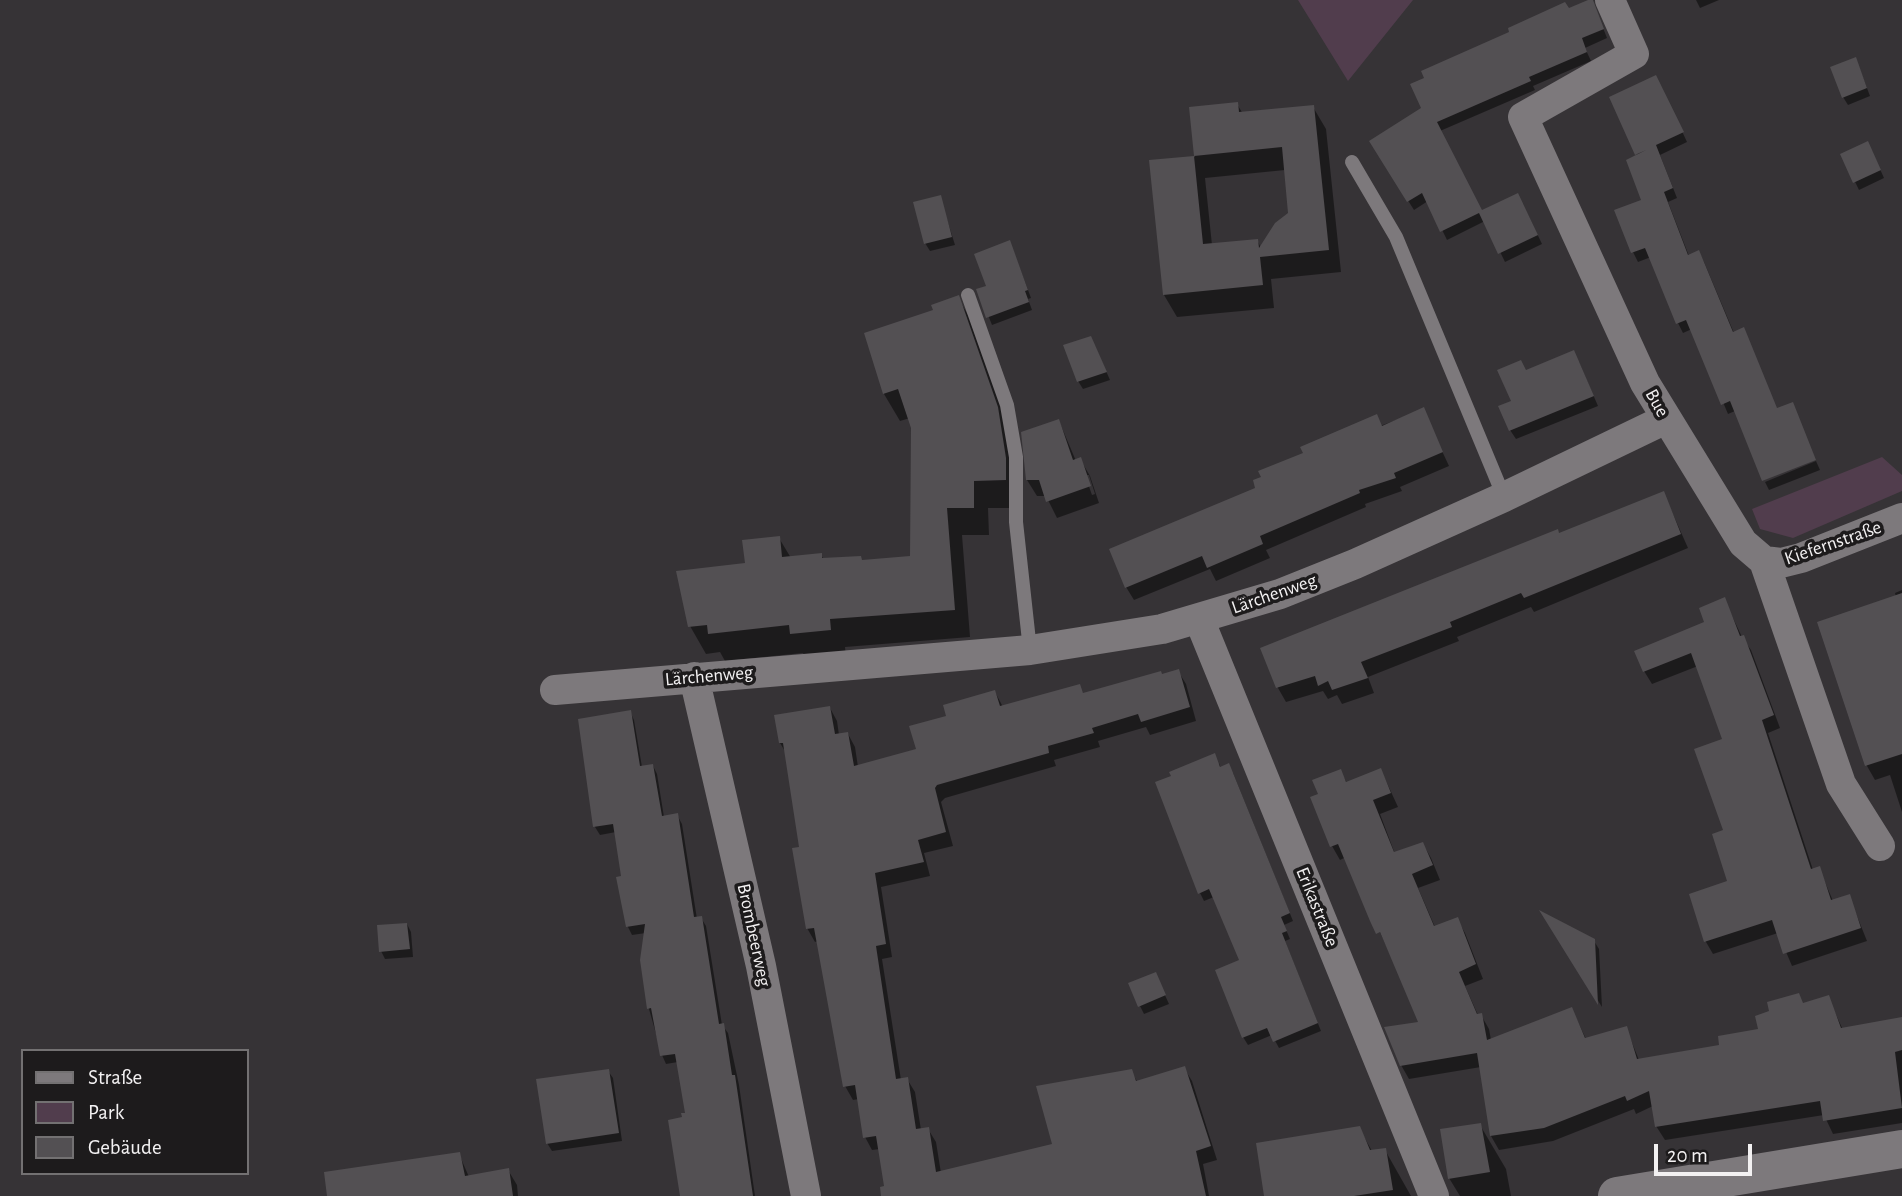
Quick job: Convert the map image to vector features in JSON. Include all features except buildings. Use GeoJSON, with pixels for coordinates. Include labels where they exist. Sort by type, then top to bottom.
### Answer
{"type":"FeatureCollection","features":[{"type":"Feature","properties":{"kind":"main road"},"geometry":{"type":"LineString","coordinates":[[1617,1196],[1902,1149]]}},
{"type":"Feature","properties":{"kind":"street","name":"Bue"},"geometry":{"type":"LineString","coordinates":[[1610,0],[1634,54],[1523,117],[1627,344],[1665,419],[1742,543],[1764,561],[1841,784],[1880,846]]}},
{"type":"Feature","properties":{"kind":"street","name":"Lärchenweg"},"geometry":{"type":"LineString","coordinates":[[555,690],[1030,650],[1123,638],[1199,619],[1318,579],[1504,497],[1665,419]]}},
{"type":"Feature","properties":{"kind":"street","name":"Kiefernstraße"},"geometry":{"type":"LineString","coordinates":[[1764,561],[1781,563],[1801,558],[1902,518]]}},
{"type":"Feature","properties":{"kind":"street","name":"Erikastraße"},"geometry":{"type":"LineString","coordinates":[[1199,619],[1434,1196]]}},
{"type":"Feature","properties":{"kind":"street","name":"Brombeerweg"},"geometry":{"type":"LineString","coordinates":[[694,677],[759,953],[806,1196]]}},
{"type":"Feature","properties":{"kind":"lane"},"geometry":{"type":"LineString","coordinates":[[1352,162],[1396,237],[1504,497]]}},
{"type":"Feature","properties":{"kind":"lane"},"geometry":{"type":"LineString","coordinates":[[968,295],[1007,405],[1016,457],[1016,522],[1030,650]]}},
{"type":"Feature","properties":{"kind":"green space"},"geometry":{"type":"Polygon","coordinates":[[[1298,0],[1413,0],[1348,81],[1298,0]]]}},
{"type":"Feature","properties":{"kind":"green space"},"geometry":{"type":"Polygon","coordinates":[[[1882,457],[1902,475],[1902,491],[1793,538],[1760,529],[1752,509],[1882,457]]]}}]}
